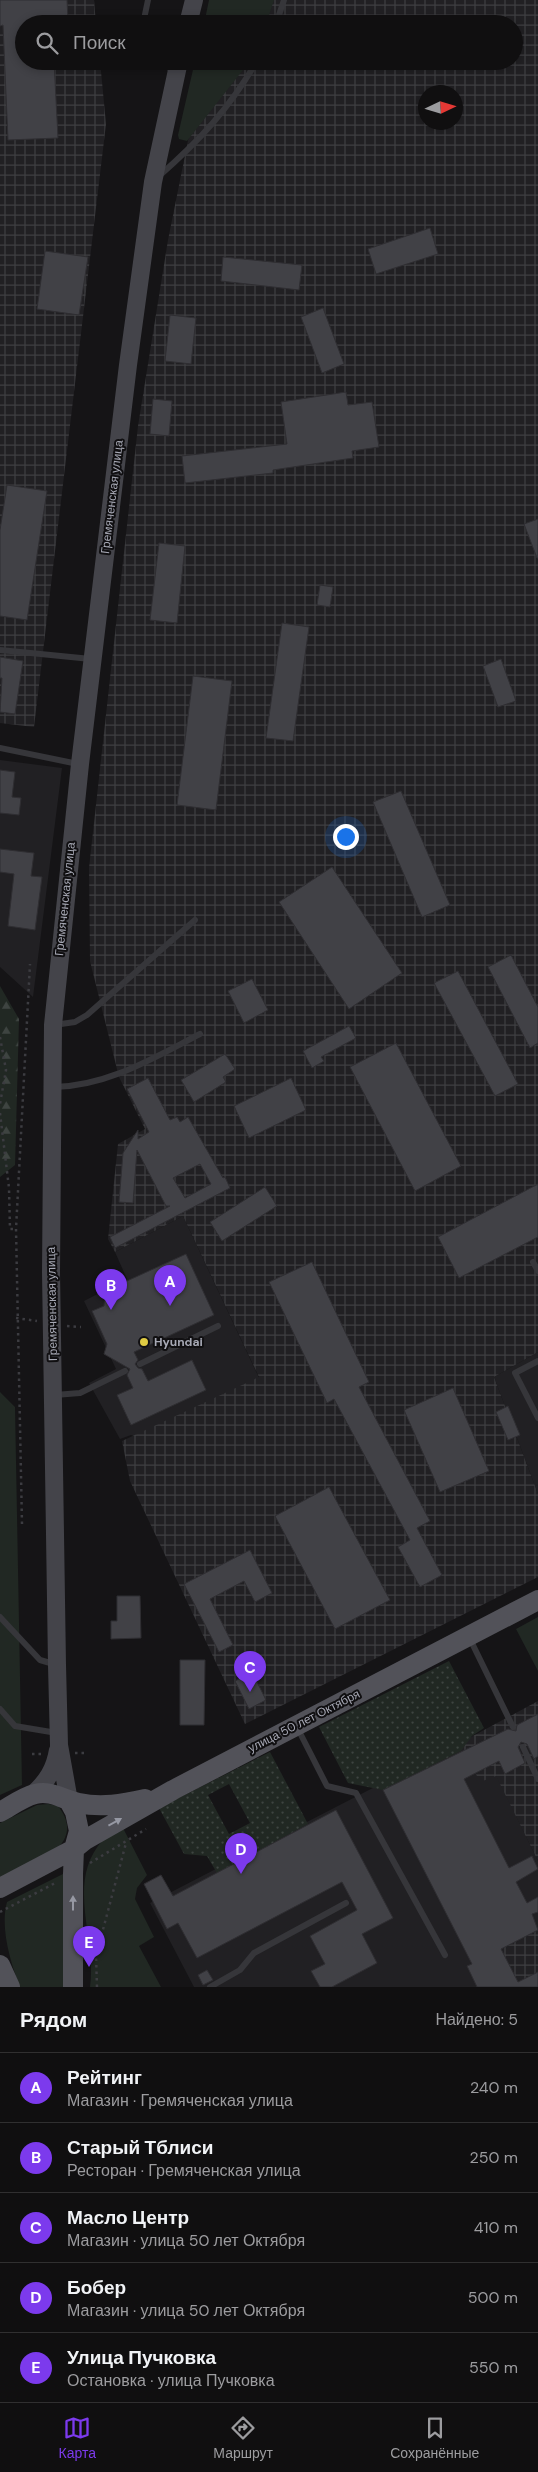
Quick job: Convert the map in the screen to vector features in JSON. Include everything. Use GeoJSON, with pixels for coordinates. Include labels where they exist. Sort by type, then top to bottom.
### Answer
{"type":"FeatureCollection","features":[{"type":"Feature","properties":{"kind":"main road"},"geometry":{"type":"LineString","coordinates":[[190,15],[194,0]]}},
{"type":"Feature","properties":{"kind":"main road","name":"Гремяченская улица"},"geometry":{"type":"LineString","coordinates":[[59,1739],[56,1665],[51,1280],[53,1025],[80,764],[128,365],[153,182],[177,70]]}},
{"type":"Feature","properties":{"kind":"main road","name":"улица 50 лет Октября"},"geometry":{"type":"LineString","coordinates":[[0,1888],[74,1849],[85,1840],[173,1790],[538,1600]]}},
{"type":"Feature","properties":{"kind":"main road"},"geometry":{"type":"LineString","coordinates":[[0,1812],[34,1794],[45,1784],[51,1773],[59,1739]]}},
{"type":"Feature","properties":{"kind":"main road"},"geometry":{"type":"LineString","coordinates":[[59,1739],[69,1801],[78,1822],[78,1836],[74,1849],[73,1987]]}},
{"type":"Feature","properties":{"kind":"main road"},"geometry":{"type":"LineString","coordinates":[[34,1794],[55,1794],[69,1801],[102,1806],[118,1804],[173,1790]]}},
{"type":"Feature","properties":{"kind":"main road"},"geometry":{"type":"LineString","coordinates":[[0,1965],[10,1987]]}},
{"type":"Feature","properties":{"kind":"lane"},"geometry":{"type":"LineString","coordinates":[[145,15],[148,0]]}},
{"type":"Feature","properties":{"kind":"lane"},"geometry":{"type":"LineString","coordinates":[[279,15],[284,0]]}},
{"type":"Feature","properties":{"kind":"lane"},"geometry":{"type":"LineString","coordinates":[[153,182],[197,142],[237,96],[252,70]]}},
{"type":"Feature","properties":{"kind":"lane"},"geometry":{"type":"LineString","coordinates":[[0,650],[92,660]]}},
{"type":"Feature","properties":{"kind":"lane"},"geometry":{"type":"LineString","coordinates":[[0,748],[80,764]]}},
{"type":"Feature","properties":{"kind":"lane"},"geometry":{"type":"LineString","coordinates":[[53,1025],[75,1022],[87,1015],[195,920]]}},
{"type":"Feature","properties":{"kind":"lane"},"geometry":{"type":"LineString","coordinates":[[52,1087],[75,1087],[99,1082],[200,1034]]}},
{"type":"Feature","properties":{"kind":"lane"},"geometry":{"type":"LineString","coordinates":[[533,1262],[538,1271]]}},
{"type":"Feature","properties":{"kind":"lane"},"geometry":{"type":"LineString","coordinates":[[140,1364],[218,1326]]}},
{"type":"Feature","properties":{"kind":"lane"},"geometry":{"type":"LineString","coordinates":[[538,1361],[515,1373],[538,1418]]}},
{"type":"Feature","properties":{"kind":"lane"},"geometry":{"type":"LineString","coordinates":[[53,1396],[80,1393],[125,1371]]}},
{"type":"Feature","properties":{"kind":"lane"},"geometry":{"type":"LineString","coordinates":[[0,1617],[40,1660],[56,1665]]}},
{"type":"Feature","properties":{"kind":"lane"},"geometry":{"type":"LineString","coordinates":[[468,1636],[513,1727]]}},
{"type":"Feature","properties":{"kind":"lane"},"geometry":{"type":"LineString","coordinates":[[0,1709],[15,1726],[59,1739]]}},
{"type":"Feature","properties":{"kind":"lane"},"geometry":{"type":"LineString","coordinates":[[296,1726],[327,1786],[356,1792],[445,1955]]}},
{"type":"Feature","properties":{"kind":"lane"},"geometry":{"type":"LineString","coordinates":[[523,1747],[538,1779]]}},
{"type":"Feature","properties":{"kind":"lane"},"geometry":{"type":"LineString","coordinates":[[210,1987],[240,1970],[254,1953],[346,1903]]}},
{"type":"Feature","properties":{"kind":"path"},"geometry":{"type":"LineString","coordinates":[[22,1524],[16,1229],[30,964]]}},
{"type":"Feature","properties":{"kind":"path"},"geometry":{"type":"LineString","coordinates":[[0,1038],[6,1070],[0,1104]]}},
{"type":"Feature","properties":{"kind":"path"},"geometry":{"type":"LineString","coordinates":[[0,1114],[9,1188],[10,1229],[16,1229]]}},
{"type":"Feature","properties":{"kind":"path"},"geometry":{"type":"LineString","coordinates":[[97,1987],[96,1956],[126,1841]]}},
{"type":"Feature","properties":{"kind":"shaded area"},"geometry":{"type":"Polygon","coordinates":[[[0,0],[94,0],[95,15],[15,15],[15,70],[101,70],[106,124],[34,727],[0,723],[0,0]]]}},
{"type":"Feature","properties":{"kind":"shaded area"},"geometry":{"type":"Polygon","coordinates":[[[217,0],[538,0],[538,1352],[494,1377],[538,1494],[538,1577],[245,1724],[130,1481],[122,1441],[259,1377],[183,1216],[115,1252],[108,1239],[118,1144],[145,1129],[119,1077],[90,961],[89,868],[138,426],[168,240],[202,70],[523,70],[523,15],[214,15],[217,0]]]}},
{"type":"Feature","properties":{"kind":"shaded area"},"geometry":{"type":"Polygon","coordinates":[[[0,760],[62,768],[33,997],[0,967],[0,760]]]}},
{"type":"Feature","properties":{"kind":"shaded area"},"geometry":{"type":"Polygon","coordinates":[[[183,1216],[259,1378],[136,1437],[131,1435],[120,1439],[89,1383],[116,1369],[84,1301],[127,1279],[115,1252],[183,1216]]]}},
{"type":"Feature","properties":{"kind":"shaded area"},"geometry":{"type":"Polygon","coordinates":[[[538,1352],[538,1494],[494,1377],[538,1352]]]}},
{"type":"Feature","properties":{"kind":"shaded area"},"geometry":{"type":"Polygon","coordinates":[[[538,1701],[538,1861],[496,1776],[480,1782],[460,1743],[538,1701]]]}},
{"type":"Feature","properties":{"kind":"shaded area"},"geometry":{"type":"Polygon","coordinates":[[[460,1743],[496,1775],[538,1861],[538,1930],[501,1949],[508,1987],[194,1987],[150,1903],[460,1743]]]}},
{"type":"Feature","properties":{"kind":"shaded area"},"geometry":{"type":"Polygon","coordinates":[[[538,1930],[538,1987],[508,1987],[501,1949],[538,1930]]]}},
{"type":"Feature","properties":{"kind":"green space"},"geometry":{"type":"Polygon","coordinates":[[[209,0],[274,0],[269,15],[206,15],[209,0]]]}},
{"type":"Feature","properties":{"kind":"green space"},"geometry":{"type":"Polygon","coordinates":[[[193,70],[243,70],[187,141],[179,139],[178,135],[193,70]]]}},
{"type":"Feature","properties":{"kind":"green space"},"geometry":{"type":"Polygon","coordinates":[[[0,986],[19,1019],[15,1165],[0,1177],[0,986]]]}},
{"type":"Feature","properties":{"kind":"green space"},"geometry":{"type":"Polygon","coordinates":[[[0,1392],[15,1407],[22,1785],[0,1795],[0,1392]]]}},
{"type":"Feature","properties":{"kind":"green space"},"geometry":{"type":"Polygon","coordinates":[[[538,1617],[538,1671],[516,1629],[538,1617]]]}},
{"type":"Feature","properties":{"kind":"green space"},"geometry":{"type":"Polygon","coordinates":[[[449,1661],[484,1728],[472,1736],[461,1751],[383,1790],[348,1783],[319,1727],[449,1661]]]}},
{"type":"Feature","properties":{"kind":"green space"},"geometry":{"type":"Polygon","coordinates":[[[270,1752],[308,1824],[217,1873],[207,1856],[184,1854],[159,1808],[270,1752]],[[229,1784],[208,1795],[229,1834],[250,1823],[229,1784]]]}},
{"type":"Feature","properties":{"kind":"green space"},"geometry":{"type":"Polygon","coordinates":[[[48,1804],[58,1806],[66,1821],[67,1832],[63,1842],[59,1847],[0,1878],[0,1823],[37,1805],[48,1804]]]}},
{"type":"Feature","properties":{"kind":"green space"},"geometry":{"type":"Polygon","coordinates":[[[123,1828],[147,1875],[137,1888],[135,1899],[154,1937],[139,1946],[161,1987],[90,1987],[90,1950],[84,1892],[86,1874],[92,1856],[103,1840],[123,1828]]]}},
{"type":"Feature","properties":{"kind":"green space"},"geometry":{"type":"Polygon","coordinates":[[[65,1873],[68,1987],[20,1987],[5,1933],[7,1902],[65,1873]]]}},
{"type":"Feature","properties":{"kind":"building"},"geometry":{"type":"Polygon","coordinates":[[[0,0],[67,0],[68,15],[15,15],[15,70],[54,70],[58,138],[8,140],[3,25],[0,26],[0,0]]]}},
{"type":"Feature","properties":{"kind":"building"},"geometry":{"type":"Polygon","coordinates":[[[430,228],[438,254],[376,274],[368,249],[430,228]]]}},
{"type":"Feature","properties":{"kind":"building"},"geometry":{"type":"Polygon","coordinates":[[[45,251],[88,257],[79,315],[37,309],[45,251]]]}},
{"type":"Feature","properties":{"kind":"building"},"geometry":{"type":"Polygon","coordinates":[[[223,257],[302,265],[299,290],[221,281],[223,257]]]}},
{"type":"Feature","properties":{"kind":"building"},"geometry":{"type":"Polygon","coordinates":[[[323,308],[344,364],[322,373],[301,317],[323,308]]]}},
{"type":"Feature","properties":{"kind":"building"},"geometry":{"type":"Polygon","coordinates":[[[170,315],[196,318],[191,364],[165,361],[170,315]]]}},
{"type":"Feature","properties":{"kind":"building"},"geometry":{"type":"Polygon","coordinates":[[[346,392],[348,405],[372,402],[379,447],[352,451],[353,458],[273,470],[273,473],[185,483],[182,456],[287,444],[281,402],[346,392]]]}},
{"type":"Feature","properties":{"kind":"building"},"geometry":{"type":"Polygon","coordinates":[[[153,399],[172,401],[169,436],[150,434],[153,399]]]}},
{"type":"Feature","properties":{"kind":"building"},"geometry":{"type":"Polygon","coordinates":[[[7,485],[47,491],[27,620],[0,616],[0,530],[7,485]]]}},
{"type":"Feature","properties":{"kind":"building"},"geometry":{"type":"Polygon","coordinates":[[[538,519],[538,558],[537,558],[524,524],[538,519]]]}},
{"type":"Feature","properties":{"kind":"building"},"geometry":{"type":"Polygon","coordinates":[[[159,543],[185,546],[177,623],[150,620],[159,543]]]}},
{"type":"Feature","properties":{"kind":"building"},"geometry":{"type":"Polygon","coordinates":[[[320,585],[333,587],[330,607],[317,605],[320,585]]]}},
{"type":"Feature","properties":{"kind":"building"},"geometry":{"type":"Polygon","coordinates":[[[282,623],[309,627],[293,741],[266,738],[282,623]]]}},
{"type":"Feature","properties":{"kind":"building"},"geometry":{"type":"Polygon","coordinates":[[[0,657],[23,661],[15,714],[0,712],[2,678],[0,678],[0,657]]]}},
{"type":"Feature","properties":{"kind":"building"},"geometry":{"type":"Polygon","coordinates":[[[501,659],[516,701],[498,707],[483,666],[501,659]]]}},
{"type":"Feature","properties":{"kind":"building"},"geometry":{"type":"Polygon","coordinates":[[[193,676],[232,681],[216,810],[177,805],[193,676]]]}},
{"type":"Feature","properties":{"kind":"building"},"geometry":{"type":"Polygon","coordinates":[[[0,770],[15,772],[12,797],[21,798],[19,815],[0,813],[0,770]]]}},
{"type":"Feature","properties":{"kind":"building"},"geometry":{"type":"Polygon","coordinates":[[[401,791],[450,905],[422,917],[373,802],[401,791]]]}},
{"type":"Feature","properties":{"kind":"building"},"geometry":{"type":"Polygon","coordinates":[[[0,849],[34,853],[31,876],[42,877],[35,930],[8,926],[14,874],[0,872],[0,849]]]}},
{"type":"Feature","properties":{"kind":"building"},"geometry":{"type":"Polygon","coordinates":[[[332,867],[402,973],[349,1009],[279,902],[332,867]]]}},
{"type":"Feature","properties":{"kind":"building"},"geometry":{"type":"Polygon","coordinates":[[[511,955],[538,1007],[538,1043],[530,1048],[488,967],[511,955]]]}},
{"type":"Feature","properties":{"kind":"building"},"geometry":{"type":"Polygon","coordinates":[[[458,971],[518,1084],[495,1096],[434,983],[458,971]]]}},
{"type":"Feature","properties":{"kind":"building"},"geometry":{"type":"Polygon","coordinates":[[[252,979],[268,1010],[244,1023],[228,991],[252,979]]]}},
{"type":"Feature","properties":{"kind":"building"},"geometry":{"type":"Polygon","coordinates":[[[349,1026],[356,1038],[321,1057],[324,1061],[312,1068],[303,1051],[349,1026]]]}},
{"type":"Feature","properties":{"kind":"building"},"geometry":{"type":"Polygon","coordinates":[[[396,1043],[461,1166],[415,1191],[350,1067],[396,1043]]]}},
{"type":"Feature","properties":{"kind":"building"},"geometry":{"type":"Polygon","coordinates":[[[225,1054],[235,1069],[223,1077],[226,1082],[194,1102],[181,1080],[225,1054]]]}},
{"type":"Feature","properties":{"kind":"building"},"geometry":{"type":"Polygon","coordinates":[[[148,1078],[170,1120],[177,1117],[180,1122],[188,1117],[230,1188],[115,1248],[110,1237],[170,1206],[166,1206],[137,1150],[133,1203],[119,1202],[123,1153],[138,1130],[138,1139],[149,1132],[127,1089],[148,1078]],[[200,1164],[173,1178],[185,1198],[211,1184],[200,1164]]]}},
{"type":"Feature","properties":{"kind":"building"},"geometry":{"type":"Polygon","coordinates":[[[291,1078],[306,1110],[249,1138],[234,1106],[291,1078]]]}},
{"type":"Feature","properties":{"kind":"building"},"geometry":{"type":"Polygon","coordinates":[[[538,1184],[538,1237],[459,1278],[438,1237],[538,1184]]]}},
{"type":"Feature","properties":{"kind":"building"},"geometry":{"type":"Polygon","coordinates":[[[265,1187],[277,1206],[222,1241],[210,1222],[265,1187]]]}},
{"type":"Feature","properties":{"kind":"building"},"geometry":{"type":"Polygon","coordinates":[[[186,1254],[214,1315],[134,1352],[138,1360],[135,1364],[138,1368],[142,1369],[148,1381],[192,1360],[206,1390],[131,1425],[117,1395],[133,1388],[127,1375],[130,1369],[104,1354],[107,1344],[92,1311],[104,1306],[105,1291],[186,1254]]]}},
{"type":"Feature","properties":{"kind":"building"},"geometry":{"type":"Polygon","coordinates":[[[312,1262],[369,1382],[359,1387],[430,1521],[417,1528],[442,1575],[420,1587],[398,1547],[410,1540],[334,1399],[327,1403],[269,1282],[312,1262]]]}},
{"type":"Feature","properties":{"kind":"building"},"geometry":{"type":"Polygon","coordinates":[[[453,1388],[489,1471],[440,1492],[404,1410],[453,1388]]]}},
{"type":"Feature","properties":{"kind":"building"},"geometry":{"type":"Polygon","coordinates":[[[508,1406],[520,1435],[508,1440],[496,1412],[508,1406]]]}},
{"type":"Feature","properties":{"kind":"building"},"geometry":{"type":"Polygon","coordinates":[[[329,1487],[390,1600],[335,1629],[275,1516],[329,1487]]]}},
{"type":"Feature","properties":{"kind":"building"},"geometry":{"type":"Polygon","coordinates":[[[250,1550],[272,1593],[255,1602],[244,1581],[210,1599],[233,1645],[219,1652],[184,1584],[250,1550]]]}},
{"type":"Feature","properties":{"kind":"building"},"geometry":{"type":"Polygon","coordinates":[[[117,1596],[140,1596],[141,1638],[111,1639],[111,1621],[117,1621],[117,1596]]]}},
{"type":"Feature","properties":{"kind":"building"},"geometry":{"type":"Polygon","coordinates":[[[180,1660],[205,1660],[204,1725],[180,1725],[180,1660]]]}},
{"type":"Feature","properties":{"kind":"building"},"geometry":{"type":"Polygon","coordinates":[[[252,1672],[266,1700],[249,1709],[235,1681],[252,1672]]]}},
{"type":"Feature","properties":{"kind":"building"},"geometry":{"type":"Polygon","coordinates":[[[538,1714],[538,1756],[534,1759],[527,1744],[521,1742],[518,1747],[525,1763],[505,1774],[499,1761],[464,1779],[509,1868],[532,1856],[538,1869],[516,1882],[527,1903],[538,1897],[538,1912],[532,1914],[538,1930],[501,1949],[518,1982],[538,1972],[538,1987],[477,1987],[467,1966],[472,1964],[383,1790],[508,1729],[516,1731],[517,1725],[538,1714]]]}},
{"type":"Feature","properties":{"kind":"building"},"geometry":{"type":"Polygon","coordinates":[[[336,1810],[393,1918],[362,1934],[377,1963],[332,1987],[320,1987],[311,1971],[325,1964],[310,1936],[357,1910],[342,1882],[197,1958],[178,1923],[167,1929],[144,1884],[161,1875],[173,1896],[336,1810]]]}},
{"type":"Feature","properties":{"kind":"building"},"geometry":{"type":"Polygon","coordinates":[[[207,1970],[213,1980],[203,1985],[198,1975],[207,1970]]]}},
{"type":"Feature","properties":{"kind":"place","name":"Рейтинг"},"geometry":{"type":"Point","coordinates":[170,1306]}},
{"type":"Feature","properties":{"kind":"place","name":"Старый Тблиси"},"geometry":{"type":"Point","coordinates":[111,1310]}},
{"type":"Feature","properties":{"kind":"place","name":"Hyundai"},"geometry":{"type":"Point","coordinates":[144,1342]}},
{"type":"Feature","properties":{"kind":"place","name":"Масло Центр"},"geometry":{"type":"Point","coordinates":[250,1692]}},
{"type":"Feature","properties":{"kind":"place","name":"Бобер"},"geometry":{"type":"Point","coordinates":[241,1874]}},
{"type":"Feature","properties":{"kind":"place","name":"Улица Пучковка"},"geometry":{"type":"Point","coordinates":[89,1967]}}]}
